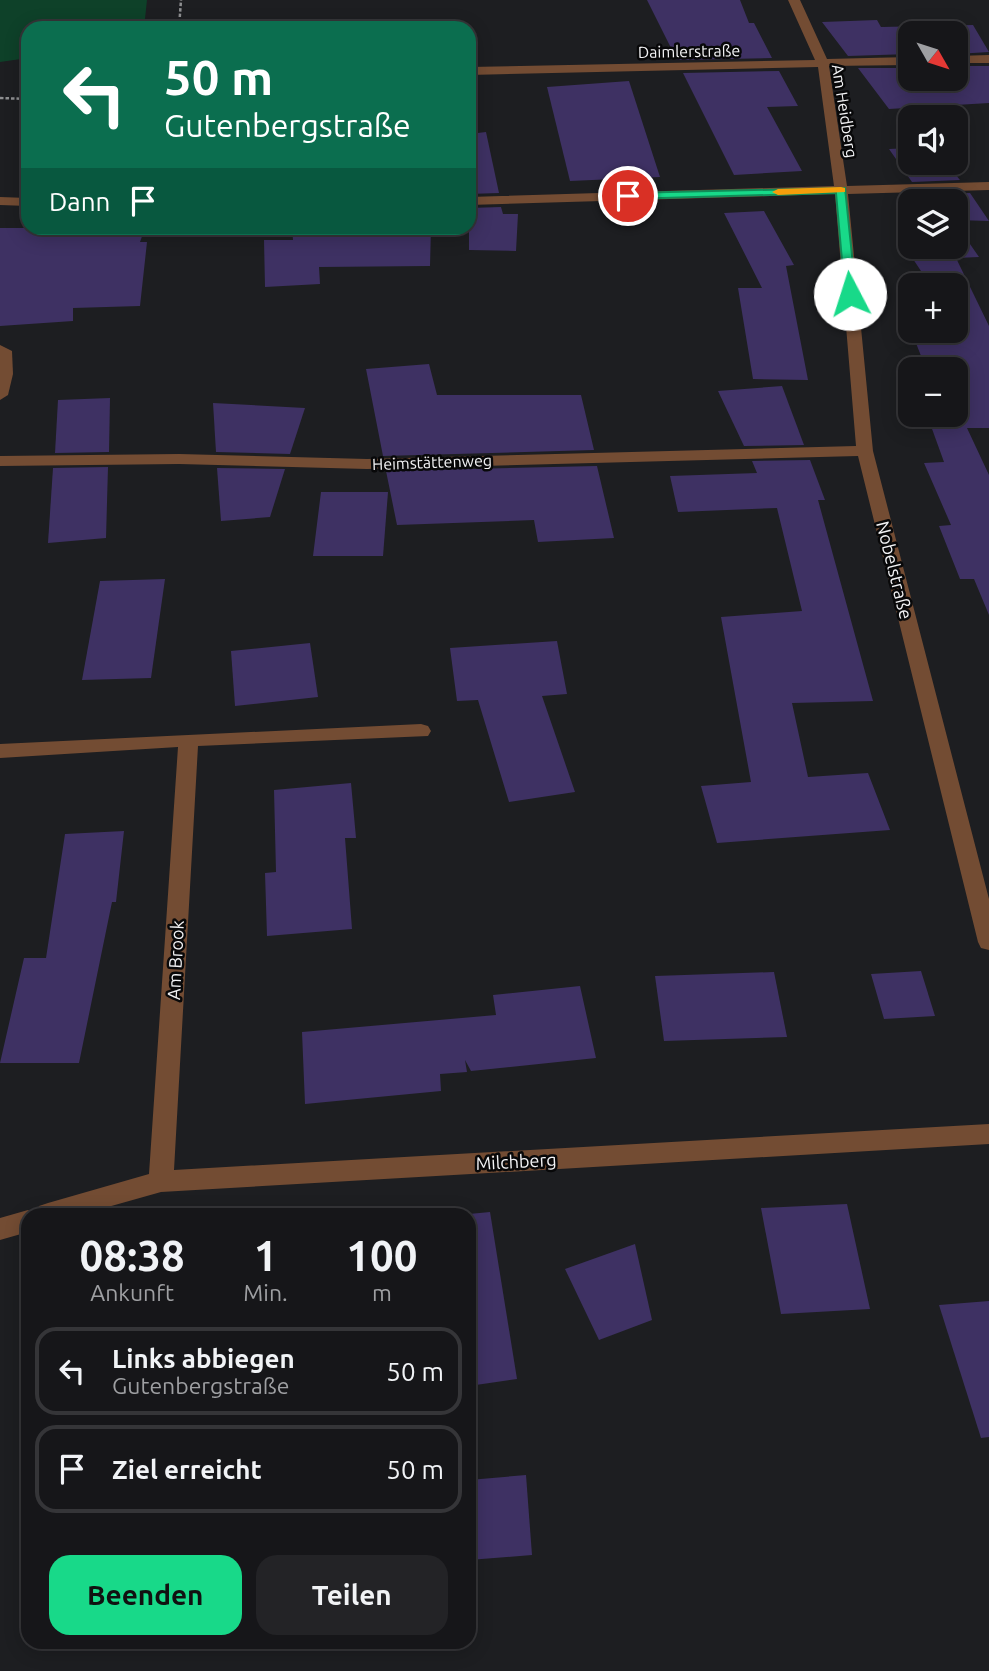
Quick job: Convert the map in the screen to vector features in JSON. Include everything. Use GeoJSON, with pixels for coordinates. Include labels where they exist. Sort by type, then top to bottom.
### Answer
{"type":"FeatureCollection","features":[{"type":"Feature","properties":{"kind":"street","name":"Am Heidberg"},"geometry":{"type":"LineString","coordinates":[[794,0],[823,63],[841,190]]}},
{"type":"Feature","properties":{"kind":"street"},"geometry":{"type":"LineString","coordinates":[[968,60],[989,59]]}},
{"type":"Feature","properties":{"kind":"street","name":"Daimlerstraße"},"geometry":{"type":"LineString","coordinates":[[476,71],[898,61]]}},
{"type":"Feature","properties":{"kind":"street"},"geometry":{"type":"LineString","coordinates":[[476,201],[989,186]]}},
{"type":"Feature","properties":{"kind":"street","name":"Nobelstraße"},"geometry":{"type":"LineString","coordinates":[[841,190],[865,451],[989,942]]}},
{"type":"Feature","properties":{"kind":"street"},"geometry":{"type":"LineString","coordinates":[[0,201],[21,202]]}},
{"type":"Feature","properties":{"kind":"street"},"geometry":{"type":"LineString","coordinates":[[0,349],[4,351],[5,374],[0,395]]}},
{"type":"Feature","properties":{"kind":"street","name":"Heimstättenweg"},"geometry":{"type":"LineString","coordinates":[[0,461],[179,458],[367,464],[865,451]]}},
{"type":"Feature","properties":{"kind":"street"},"geometry":{"type":"LineString","coordinates":[[0,751],[421,731]]}},
{"type":"Feature","properties":{"kind":"street","name":"Am Brook"},"geometry":{"type":"LineString","coordinates":[[161,1181],[188,740]]}},
{"type":"Feature","properties":{"kind":"street","name":"Milchberg"},"geometry":{"type":"LineString","coordinates":[[69,1208],[161,1181],[989,1134]]}},
{"type":"Feature","properties":{"kind":"street"},"geometry":{"type":"LineString","coordinates":[[0,1229],[21,1223]]}},
{"type":"Feature","properties":{"kind":"path"},"geometry":{"type":"LineString","coordinates":[[179,21],[181,0]]}},
{"type":"Feature","properties":{"kind":"path"},"geometry":{"type":"LineString","coordinates":[[0,98],[21,99]]}},
{"type":"Feature","properties":{"kind":"green space"},"geometry":{"type":"Polygon","coordinates":[[[0,0],[147,0],[145,21],[21,21],[21,59],[0,62],[0,0]]]}},
{"type":"Feature","properties":{"kind":"building"},"geometry":{"type":"Polygon","coordinates":[[[647,0],[740,0],[749,23],[754,23],[772,58],[677,60],[647,0]]]}},
{"type":"Feature","properties":{"kind":"building"},"geometry":{"type":"Polygon","coordinates":[[[877,20],[881,27],[898,27],[898,54],[848,56],[822,22],[877,20]]]}},
{"type":"Feature","properties":{"kind":"building"},"geometry":{"type":"Polygon","coordinates":[[[968,25],[973,25],[989,52],[968,53],[968,25]]]}},
{"type":"Feature","properties":{"kind":"building"},"geometry":{"type":"Polygon","coordinates":[[[968,66],[989,66],[989,103],[898,105],[898,108],[889,109],[858,68],[898,68],[898,91],[968,91],[968,66]]]}},
{"type":"Feature","properties":{"kind":"building"},"geometry":{"type":"Polygon","coordinates":[[[779,71],[798,106],[767,107],[802,171],[734,175],[683,73],[779,71]]]}},
{"type":"Feature","properties":{"kind":"building"},"geometry":{"type":"Polygon","coordinates":[[[629,81],[660,177],[570,181],[547,87],[629,81]]]}},
{"type":"Feature","properties":{"kind":"building"},"geometry":{"type":"Polygon","coordinates":[[[486,132],[499,193],[476,194],[476,133],[486,132]]]}},
{"type":"Feature","properties":{"kind":"building"},"geometry":{"type":"Polygon","coordinates":[[[889,149],[898,149],[898,162],[889,149]]]}},
{"type":"Feature","properties":{"kind":"building"},"geometry":{"type":"Polygon","coordinates":[[[907,175],[956,175],[960,180],[912,182],[907,175]]]}},
{"type":"Feature","properties":{"kind":"building"},"geometry":{"type":"Polygon","coordinates":[[[970,193],[989,221],[968,220],[970,193]]]}},
{"type":"Feature","properties":{"kind":"building"},"geometry":{"type":"Polygon","coordinates":[[[501,207],[503,214],[518,214],[516,251],[469,250],[469,235],[476,235],[476,208],[501,207]]]}},
{"type":"Feature","properties":{"kind":"building"},"geometry":{"type":"Polygon","coordinates":[[[764,211],[794,265],[786,266],[808,380],[753,379],[738,288],[762,288],[724,213],[764,211]]]}},
{"type":"Feature","properties":{"kind":"building"},"geometry":{"type":"Polygon","coordinates":[[[0,228],[21,228],[21,235],[142,235],[140,242],[147,242],[140,306],[73,308],[73,321],[0,326],[0,228]]]}},
{"type":"Feature","properties":{"kind":"building"},"geometry":{"type":"Polygon","coordinates":[[[293,235],[431,235],[430,266],[319,267],[320,284],[265,287],[264,240],[293,240],[293,235]]]}},
{"type":"Feature","properties":{"kind":"building"},"geometry":{"type":"Polygon","coordinates":[[[968,241],[979,257],[968,257],[968,241]]]}},
{"type":"Feature","properties":{"kind":"building"},"geometry":{"type":"Polygon","coordinates":[[[913,259],[956,259],[963,273],[922,273],[913,259]]]}},
{"type":"Feature","properties":{"kind":"building"},"geometry":{"type":"Polygon","coordinates":[[[968,283],[989,326],[989,428],[967,428],[989,475],[989,615],[974,579],[960,579],[939,526],[951,525],[924,463],[944,462],[931,427],[968,427],[968,357],[921,357],[916,343],[968,343],[968,283]]]}},
{"type":"Feature","properties":{"kind":"building"},"geometry":{"type":"Polygon","coordinates":[[[429,364],[437,395],[581,395],[594,450],[383,456],[366,369],[429,364]]]}},
{"type":"Feature","properties":{"kind":"building"},"geometry":{"type":"Polygon","coordinates":[[[782,386],[804,445],[744,446],[718,391],[782,386]]]}},
{"type":"Feature","properties":{"kind":"building"},"geometry":{"type":"Polygon","coordinates":[[[110,398],[109,452],[55,453],[58,400],[110,398]]]}},
{"type":"Feature","properties":{"kind":"building"},"geometry":{"type":"Polygon","coordinates":[[[213,403],[305,408],[290,454],[216,452],[213,403]]]}},
{"type":"Feature","properties":{"kind":"building"},"geometry":{"type":"Polygon","coordinates":[[[810,460],[825,500],[818,500],[873,701],[792,703],[808,777],[868,773],[890,830],[717,843],[701,786],[751,782],[721,617],[802,611],[777,508],[678,512],[670,476],[757,473],[752,461],[810,460]]]}},
{"type":"Feature","properties":{"kind":"building"},"geometry":{"type":"Polygon","coordinates":[[[597,466],[614,538],[538,542],[534,520],[397,525],[386,471],[597,466]]]}},
{"type":"Feature","properties":{"kind":"building"},"geometry":{"type":"Polygon","coordinates":[[[108,467],[106,538],[48,543],[53,468],[108,467]]]}},
{"type":"Feature","properties":{"kind":"building"},"geometry":{"type":"Polygon","coordinates":[[[217,468],[285,469],[270,517],[221,521],[217,468]]]}},
{"type":"Feature","properties":{"kind":"building"},"geometry":{"type":"Polygon","coordinates":[[[321,492],[388,492],[383,556],[313,556],[321,492]]]}},
{"type":"Feature","properties":{"kind":"building"},"geometry":{"type":"Polygon","coordinates":[[[165,579],[151,678],[82,680],[100,581],[165,579]]]}},
{"type":"Feature","properties":{"kind":"building"},"geometry":{"type":"Polygon","coordinates":[[[557,641],[567,694],[542,696],[575,792],[509,802],[478,700],[457,701],[450,648],[557,641]]]}},
{"type":"Feature","properties":{"kind":"building"},"geometry":{"type":"Polygon","coordinates":[[[310,643],[318,697],[235,706],[231,651],[310,643]]]}},
{"type":"Feature","properties":{"kind":"building"},"geometry":{"type":"Polygon","coordinates":[[[351,783],[356,838],[345,838],[352,929],[267,936],[265,873],[276,872],[274,790],[351,783]]]}},
{"type":"Feature","properties":{"kind":"building"},"geometry":{"type":"Polygon","coordinates":[[[124,831],[116,902],[112,902],[79,1063],[0,1063],[24,958],[46,958],[65,834],[124,831]]]}},
{"type":"Feature","properties":{"kind":"building"},"geometry":{"type":"Polygon","coordinates":[[[921,971],[935,1016],[884,1019],[871,974],[921,971]]]}},
{"type":"Feature","properties":{"kind":"building"},"geometry":{"type":"Polygon","coordinates":[[[774,972],[787,1037],[664,1041],[655,976],[774,972]]]}},
{"type":"Feature","properties":{"kind":"building"},"geometry":{"type":"Polygon","coordinates":[[[580,986],[596,1058],[471,1071],[465,1060],[467,1072],[440,1074],[441,1091],[305,1104],[302,1032],[496,1015],[493,995],[580,986]]]}},
{"type":"Feature","properties":{"kind":"building"},"geometry":{"type":"Polygon","coordinates":[[[847,1204],[870,1309],[781,1314],[761,1208],[847,1204]]]}},
{"type":"Feature","properties":{"kind":"building"},"geometry":{"type":"Polygon","coordinates":[[[490,1212],[517,1379],[476,1385],[476,1213],[490,1212]]]}},
{"type":"Feature","properties":{"kind":"building"},"geometry":{"type":"Polygon","coordinates":[[[635,1244],[652,1320],[599,1340],[565,1269],[635,1244]]]}},
{"type":"Feature","properties":{"kind":"building"},"geometry":{"type":"Polygon","coordinates":[[[989,1301],[989,1437],[981,1438],[939,1305],[989,1301]]]}},
{"type":"Feature","properties":{"kind":"building"},"geometry":{"type":"Polygon","coordinates":[[[526,1475],[532,1555],[476,1559],[476,1479],[526,1475]]]}},
{"type":"Feature","properties":{"kind":"slow traffic"},"geometry":{"type":"LineString","coordinates":[[778,192],[841,190]]}},
{"type":"Feature","properties":{"kind":"route"},"geometry":{"type":"LineString","coordinates":[[628,196],[841,190],[850,294]]}}]}
